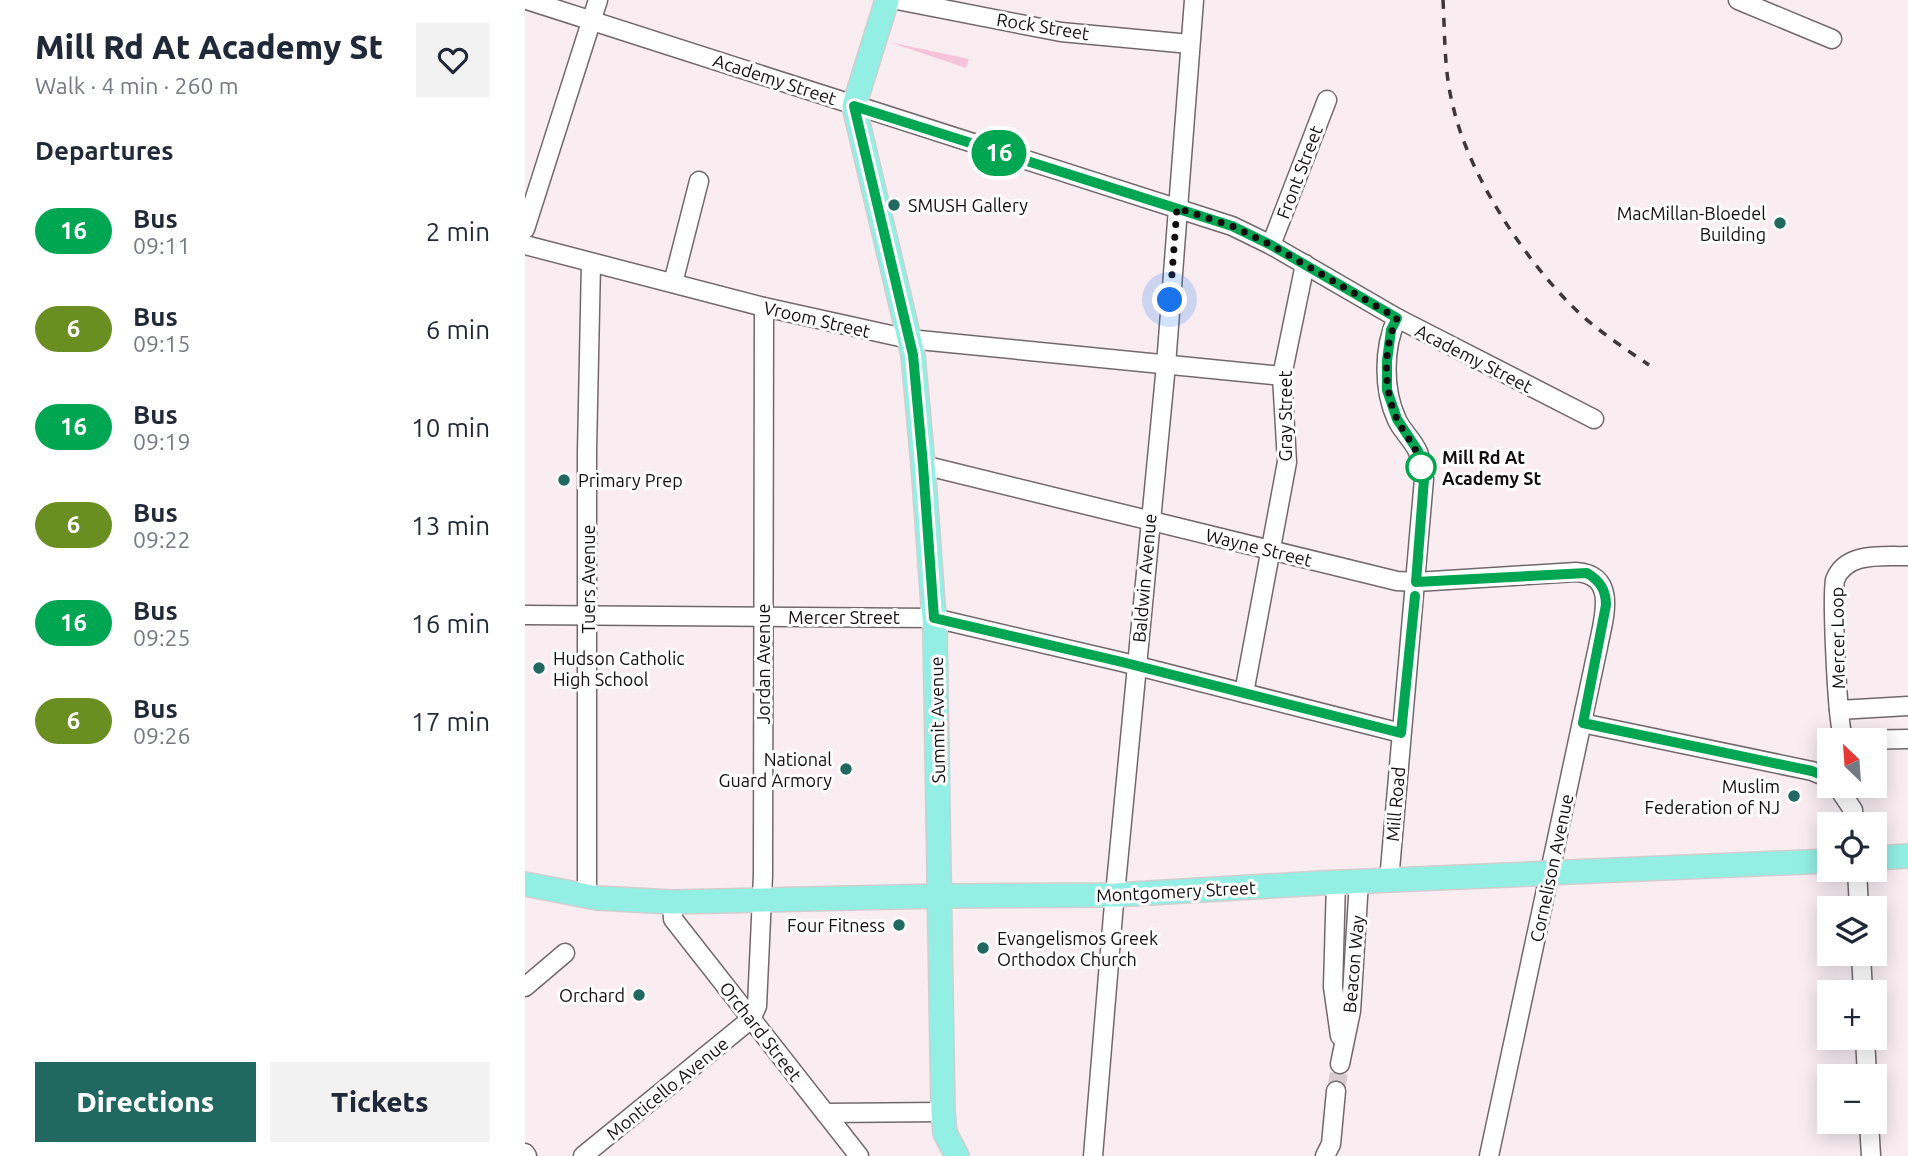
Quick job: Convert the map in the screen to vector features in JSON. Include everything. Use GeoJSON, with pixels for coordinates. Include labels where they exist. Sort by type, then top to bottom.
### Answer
{"type":"FeatureCollection","features":[{"type":"Feature","properties":{"kind":"main road"},"geometry":{"type":"LineString","coordinates":[[854,106],[887,0]]}},
{"type":"Feature","properties":{"kind":"main road","name":"Summit Avenue"},"geometry":{"type":"LineString","coordinates":[[854,106],[913,355],[934,618],[943,1112],[945,1133],[957,1156]]}},
{"type":"Feature","properties":{"kind":"main road"},"geometry":{"type":"LineString","coordinates":[[1887,857],[1908,856]]}},
{"type":"Feature","properties":{"kind":"main road","name":"Montgomery Street"},"geometry":{"type":"LineString","coordinates":[[525,884],[587,896],[672,902],[1115,895],[1336,882],[1817,862]]}},
{"type":"Feature","properties":{"kind":"street","name":"Academy Street"},"geometry":{"type":"LineString","coordinates":[[527,0],[1232,226],[1271,245],[1397,318],[1594,419]]}},
{"type":"Feature","properties":{"kind":"street"},"geometry":{"type":"LineString","coordinates":[[525,229],[598,0]]}},
{"type":"Feature","properties":{"kind":"street","name":"Rock Street"},"geometry":{"type":"LineString","coordinates":[[897,0],[1061,32],[1190,44]]}},
{"type":"Feature","properties":{"kind":"street","name":"Baldwin Avenue"},"geometry":{"type":"LineString","coordinates":[[1093,1156],[1149,520],[1166,365],[1194,0]]}},
{"type":"Feature","properties":{"kind":"street"},"geometry":{"type":"LineString","coordinates":[[1738,0],[1768,5],[1832,39]]}},
{"type":"Feature","properties":{"kind":"street","name":"Front Street"},"geometry":{"type":"LineString","coordinates":[[1271,245],[1327,100]]}},
{"type":"Feature","properties":{"kind":"street"},"geometry":{"type":"LineString","coordinates":[[673,283],[699,181]]}},
{"type":"Feature","properties":{"kind":"street","name":"Vroom Street"},"geometry":{"type":"LineString","coordinates":[[525,246],[764,307],[909,339],[1282,376]]}},
{"type":"Feature","properties":{"kind":"street","name":"Tuers Avenue"},"geometry":{"type":"LineString","coordinates":[[587,896],[587,451],[591,262]]}},
{"type":"Feature","properties":{"kind":"street","name":"Gray Street"},"geometry":{"type":"LineString","coordinates":[[1244,693],[1287,462],[1282,376],[1305,264]]}},
{"type":"Feature","properties":{"kind":"street","name":"Jordan Avenue"},"geometry":{"type":"LineString","coordinates":[[751,1019],[757,1006],[761,901],[764,307]]}},
{"type":"Feature","properties":{"kind":"street","name":"Mill Road"},"geometry":{"type":"LineString","coordinates":[[1389,881],[1424,479],[1418,451],[1397,419],[1387,390],[1391,330],[1397,318]]}},
{"type":"Feature","properties":{"kind":"street","name":"Wayne Street"},"geometry":{"type":"LineString","coordinates":[[923,465],[1397,581],[1576,572],[1587,573],[1598,580]]}},
{"type":"Feature","properties":{"kind":"street","name":"Mercer Loop"},"geometry":{"type":"LineString","coordinates":[[1844,728],[1839,710],[1834,585],[1842,568],[1863,558],[1908,556]]}},
{"type":"Feature","properties":{"kind":"street","name":"Cornelison Avenue"},"geometry":{"type":"LineString","coordinates":[[1489,1156],[1606,605],[1606,594],[1598,580]]}},
{"type":"Feature","properties":{"kind":"street","name":"Mercer Street"},"geometry":{"type":"LineString","coordinates":[[525,615],[934,618],[1401,733]]}},
{"type":"Feature","properties":{"kind":"street","name":"Mercer Loop"},"geometry":{"type":"LineString","coordinates":[[1839,710],[1908,706]]}},
{"type":"Feature","properties":{"kind":"street"},"geometry":{"type":"LineString","coordinates":[[1583,723],[1817,773]]}},
{"type":"Feature","properties":{"kind":"street","name":"Mercer Loop"},"geometry":{"type":"LineString","coordinates":[[1887,739],[1908,739]]}},
{"type":"Feature","properties":{"kind":"street","name":"Beacon Way"},"geometry":{"type":"LineString","coordinates":[[1336,882],[1333,987],[1341,1055],[1351,1011],[1359,881]]}},
{"type":"Feature","properties":{"kind":"street","name":"Orchard Street"},"geometry":{"type":"LineString","coordinates":[[672,902],[673,919],[859,1156]]}},
{"type":"Feature","properties":{"kind":"street"},"geometry":{"type":"LineString","coordinates":[[525,987],[565,953]]}},
{"type":"Feature","properties":{"kind":"street","name":"Monticello Avenue"},"geometry":{"type":"LineString","coordinates":[[583,1156],[751,1019]]}},
{"type":"Feature","properties":{"kind":"street"},"geometry":{"type":"LineString","coordinates":[[1325,1156],[1331,1144],[1336,1091]]}},
{"type":"Feature","properties":{"kind":"street"},"geometry":{"type":"LineString","coordinates":[[825,1113],[943,1112]]}},
{"type":"Feature","properties":{"kind":"street"},"geometry":{"type":"LineString","coordinates":[[1870,1134],[1871,1156]]}},
{"type":"Feature","properties":{"kind":"shaded area"},"geometry":{"type":"Polygon","coordinates":[[[889,42],[969,59],[966,68],[889,42]]]}},
{"type":"Feature","properties":{"kind":"tunnel"},"geometry":{"type":"LineString","coordinates":[[1336,1091],[1340,1064]]}},
{"type":"Feature","properties":{"kind":"railway"},"geometry":{"type":"LineString","coordinates":[[1443,0],[1450,93],[1460,132],[1484,185],[1515,237],[1569,303],[1597,328],[1649,365]]}},
{"type":"Feature","properties":{"kind":"bus line","name":"16"},"geometry":{"type":"LineString","coordinates":[[1415,596],[1401,733],[1122,662],[934,618],[913,355],[854,106],[1232,226],[1271,245],[1397,318],[1391,330],[1387,390],[1397,419],[1418,451],[1424,479],[1416,582],[1587,573],[1598,580],[1606,594],[1606,605],[1583,723],[1817,773]]}},
{"type":"Feature","properties":{"kind":"place","name":"SMUSH Gallery"},"geometry":{"type":"Point","coordinates":[894,205]}},
{"type":"Feature","properties":{"kind":"place","name":"MacMillan-Bloedel Building"},"geometry":{"type":"Point","coordinates":[1780,223]}},
{"type":"Feature","properties":{"kind":"place","name":"Mill Rd At Academy St"},"geometry":{"type":"Point","coordinates":[1421,467]}},
{"type":"Feature","properties":{"kind":"place","name":"Primary Prep"},"geometry":{"type":"Point","coordinates":[564,480]}},
{"type":"Feature","properties":{"kind":"place","name":"Hudson Catholic High School"},"geometry":{"type":"Point","coordinates":[539,668]}},
{"type":"Feature","properties":{"kind":"place","name":"National Guard Armory"},"geometry":{"type":"Point","coordinates":[846,769]}},
{"type":"Feature","properties":{"kind":"place","name":"Muslim Federation of NJ"},"geometry":{"type":"Point","coordinates":[1794,796]}},
{"type":"Feature","properties":{"kind":"place","name":"Four Fitness"},"geometry":{"type":"Point","coordinates":[899,925]}},
{"type":"Feature","properties":{"kind":"place","name":"Evangelismos Greek Orthodox Church"},"geometry":{"type":"Point","coordinates":[983,948]}},
{"type":"Feature","properties":{"kind":"place","name":"Orchard"},"geometry":{"type":"Point","coordinates":[639,995]}},
{"type":"Feature","properties":{"kind":"route"},"geometry":{"type":"LineString","coordinates":[[1170,300],[1177,208],[1232,226],[1271,245],[1397,318],[1391,330],[1387,390],[1397,419],[1418,451],[1421,467]]}}]}
